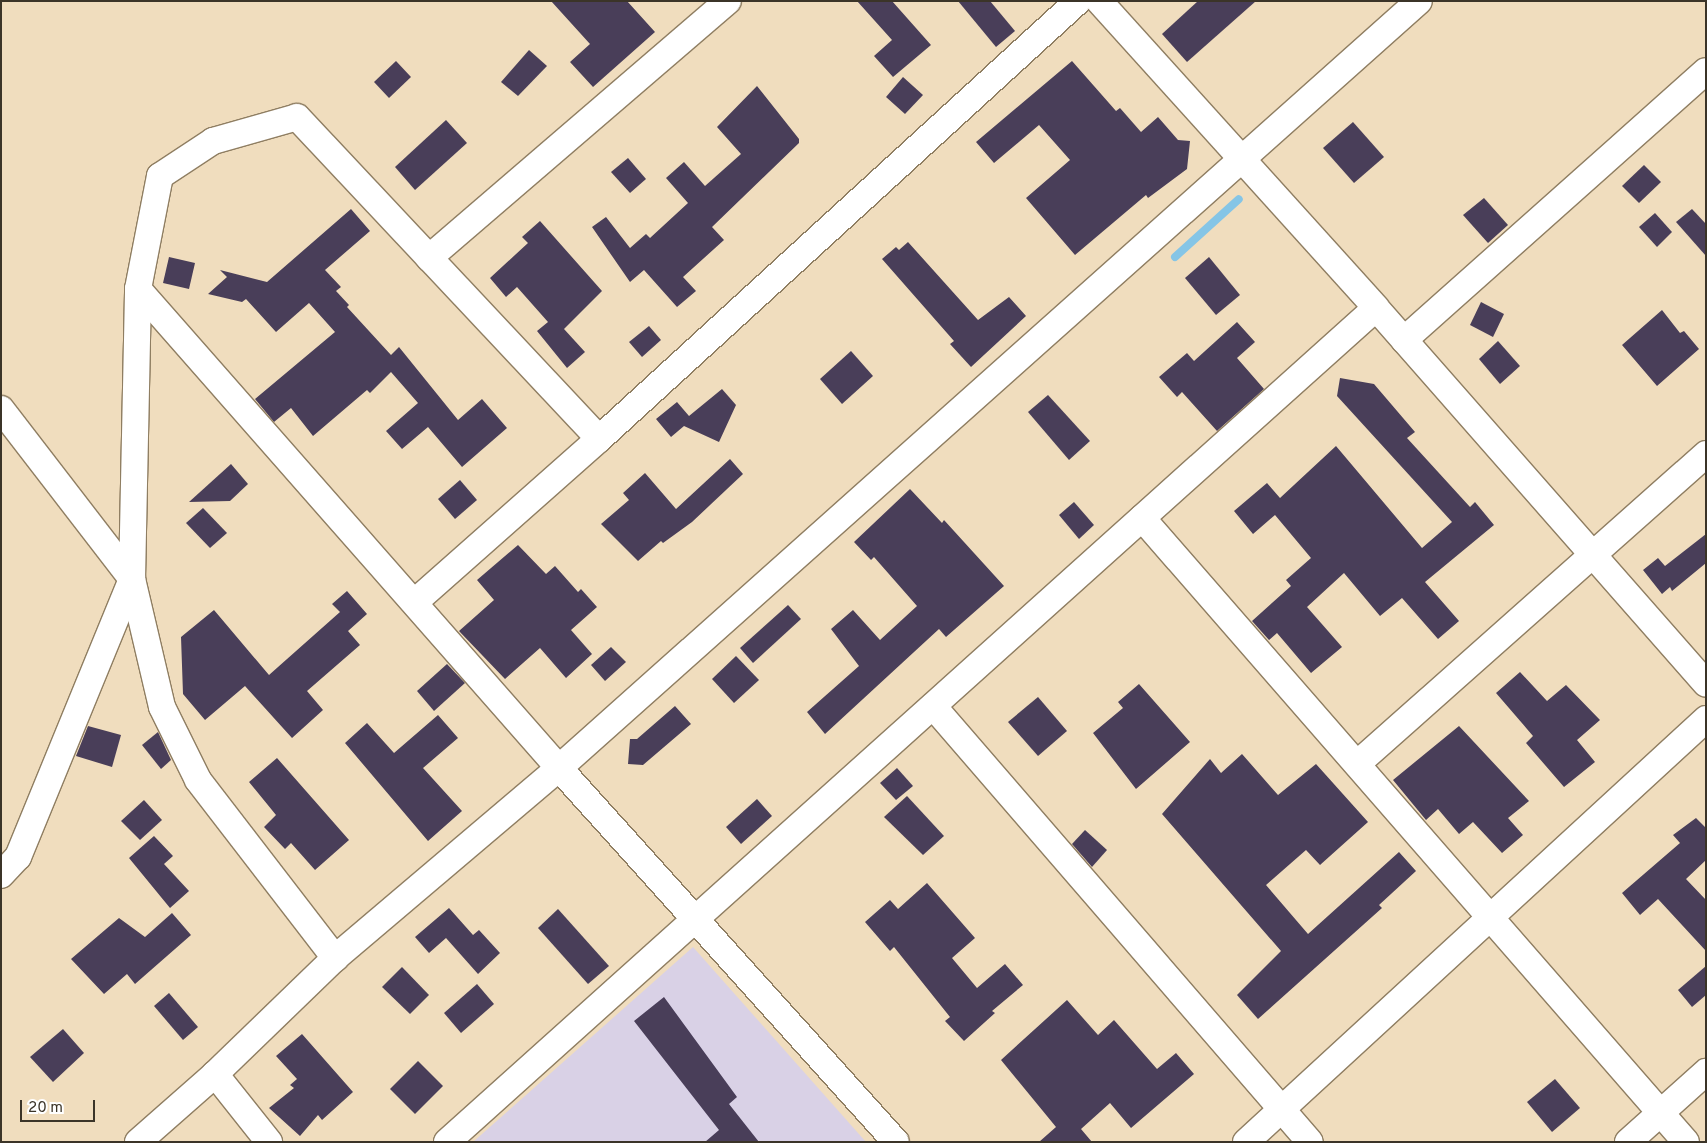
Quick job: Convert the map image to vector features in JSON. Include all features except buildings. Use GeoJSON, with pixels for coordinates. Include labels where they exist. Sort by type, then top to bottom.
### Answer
{"type":"FeatureCollection","features":[{"type":"Feature","properties":{"kind":"street"},"geometry":{"type":"LineString","coordinates":[[429,258],[728,1]]}},
{"type":"Feature","properties":{"kind":"street"},"geometry":{"type":"LineString","coordinates":[[416,601],[599,440],[1078,1]]}},
{"type":"Feature","properties":{"kind":"street"},"geometry":{"type":"LineString","coordinates":[[1099,1],[1376,308],[1706,683]]}},
{"type":"Feature","properties":{"kind":"street"},"geometry":{"type":"LineString","coordinates":[[138,1142],[215,1074],[335,958],[559,768],[1240,159],[1420,1]]}},
{"type":"Feature","properties":{"kind":"street"},"geometry":{"type":"LineString","coordinates":[[1404,340],[1706,71]]}},
{"type":"Feature","properties":{"kind":"street"},"geometry":{"type":"LineString","coordinates":[[335,958],[198,780],[162,707],[132,579],[138,289],[160,176],[213,141],[297,117],[599,440]]}},
{"type":"Feature","properties":{"kind":"street"},"geometry":{"type":"LineString","coordinates":[[138,289],[416,601],[559,768],[697,918],[896,1142]]}},
{"type":"Feature","properties":{"kind":"street"},"geometry":{"type":"LineString","coordinates":[[447,1142],[1376,308]]}},
{"type":"Feature","properties":{"kind":"street"},"geometry":{"type":"LineString","coordinates":[[1,409],[132,579]]}},
{"type":"Feature","properties":{"kind":"street"},"geometry":{"type":"LineString","coordinates":[[1357,764],[1706,454]]}},
{"type":"Feature","properties":{"kind":"street"},"geometry":{"type":"LineString","coordinates":[[1142,518],[1686,1142]]}},
{"type":"Feature","properties":{"kind":"street"},"geometry":{"type":"LineString","coordinates":[[1,875],[18,857],[132,579]]}},
{"type":"Feature","properties":{"kind":"street"},"geometry":{"type":"LineString","coordinates":[[933,706],[1310,1142]]}},
{"type":"Feature","properties":{"kind":"street"},"geometry":{"type":"LineString","coordinates":[[1246,1142],[1706,719]]}},
{"type":"Feature","properties":{"kind":"street"},"geometry":{"type":"LineString","coordinates":[[1628,1142],[1706,1072]]}},
{"type":"Feature","properties":{"kind":"street"},"geometry":{"type":"LineString","coordinates":[[215,1074],[268,1142]]}},
{"type":"Feature","properties":{"kind":"shaded area"},"geometry":{"type":"Polygon","coordinates":[[[693,947],[866,1142],[473,1142],[693,947]]]}},
{"type":"Feature","properties":{"kind":"waterway"},"geometry":{"type":"LineString","coordinates":[[1175,257],[1239,199]]}}]}
